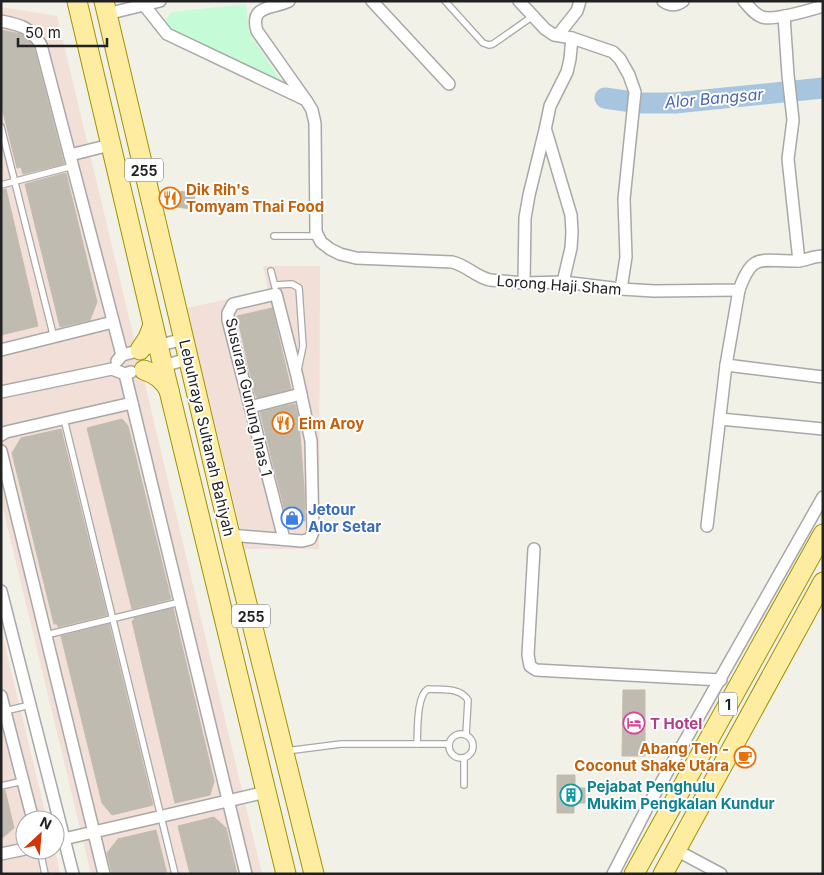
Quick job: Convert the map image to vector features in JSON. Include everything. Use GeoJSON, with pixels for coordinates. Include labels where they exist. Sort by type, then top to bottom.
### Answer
{"type":"FeatureCollection","features":[{"type":"Feature","properties":{"kind":"main road","name":"Lebuhraya Sultanah Bahiyah"},"geometry":{"type":"LineString","coordinates":[[77,1],[153,324],[140,350],[164,366],[286,874]]}},
{"type":"Feature","properties":{"kind":"main road","name":"Lebuhraya Sultanah Bahiyah"},"geometry":{"type":"LineString","coordinates":[[106,8],[230,535],[314,874]]}},
{"type":"Feature","properties":{"kind":"main road"},"geometry":{"type":"LineString","coordinates":[[144,370],[151,372],[163,381],[170,394]]}},
{"type":"Feature","properties":{"kind":"main road","name":"1"},"geometry":{"type":"LineString","coordinates":[[634,874],[823,534]]}},
{"type":"Feature","properties":{"kind":"main road","name":"1"},"geometry":{"type":"LineString","coordinates":[[663,874],[818,600],[823,582]]}},
{"type":"Feature","properties":{"kind":"street"},"geometry":{"type":"LineString","coordinates":[[106,8],[160,1]]}},
{"type":"Feature","properties":{"kind":"street"},"geometry":{"type":"LineString","coordinates":[[288,1],[266,7],[259,12],[255,25],[312,110],[315,123],[316,234]]}},
{"type":"Feature","properties":{"kind":"street"},"geometry":{"type":"LineString","coordinates":[[372,1],[449,84]]}},
{"type":"Feature","properties":{"kind":"street"},"geometry":{"type":"LineString","coordinates":[[519,1],[545,29],[554,35],[572,38],[613,52],[620,59],[629,75],[635,92],[624,199],[626,257],[621,289]]}},
{"type":"Feature","properties":{"kind":"street"},"geometry":{"type":"LineString","coordinates":[[558,35],[577,11],[580,1]]}},
{"type":"Feature","properties":{"kind":"street"},"geometry":{"type":"LineString","coordinates":[[663,1],[668,5],[677,5],[683,1]]}},
{"type":"Feature","properties":{"kind":"street"},"geometry":{"type":"LineString","coordinates":[[744,1],[753,12],[763,17],[784,16],[823,6]]}},
{"type":"Feature","properties":{"kind":"street"},"geometry":{"type":"LineString","coordinates":[[143,3],[167,34],[306,100]]}},
{"type":"Feature","properties":{"kind":"street"},"geometry":{"type":"LineString","coordinates":[[784,16],[793,120],[788,159],[799,261]]}},
{"type":"Feature","properties":{"kind":"street"},"geometry":{"type":"LineString","coordinates":[[1,21],[26,27],[34,33],[41,45],[113,322],[140,350]]}},
{"type":"Feature","properties":{"kind":"street"},"geometry":{"type":"LineString","coordinates":[[524,283],[525,218],[529,195],[550,106],[567,72],[572,38]]}},
{"type":"Feature","properties":{"kind":"street"},"geometry":{"type":"LineString","coordinates":[[545,130],[571,215],[571,248],[563,282]]}},
{"type":"Feature","properties":{"kind":"street"},"geometry":{"type":"LineString","coordinates":[[71,160],[110,145]]}},
{"type":"Feature","properties":{"kind":"street","name":"Lorong Haji Sham"},"geometry":{"type":"LineString","coordinates":[[316,234],[321,242],[340,254],[356,258],[452,262],[466,267],[484,279],[524,283],[563,282],[654,291],[739,290]]}},
{"type":"Feature","properties":{"kind":"street"},"geometry":{"type":"LineString","coordinates":[[707,526],[726,365],[739,290],[745,274],[751,265],[757,262],[799,261],[815,256],[823,256]]}},
{"type":"Feature","properties":{"kind":"street"},"geometry":{"type":"LineString","coordinates":[[230,535],[306,541],[310,539],[313,532],[311,441],[276,290]]}},
{"type":"Feature","properties":{"kind":"street","name":"Susuran Gunung Inas 1"},"geometry":{"type":"LineString","coordinates":[[276,290],[233,304],[228,313],[228,320],[284,539]]}},
{"type":"Feature","properties":{"kind":"street"},"geometry":{"type":"LineString","coordinates":[[1,350],[113,322]]}},
{"type":"Feature","properties":{"kind":"street"},"geometry":{"type":"LineString","coordinates":[[1,392],[112,369],[140,350],[184,339]]}},
{"type":"Feature","properties":{"kind":"street"},"geometry":{"type":"LineString","coordinates":[[112,369],[125,374],[188,359]]}},
{"type":"Feature","properties":{"kind":"street"},"geometry":{"type":"LineString","coordinates":[[726,365],[823,377]]}},
{"type":"Feature","properties":{"kind":"street"},"geometry":{"type":"LineString","coordinates":[[125,374],[246,874]]}},
{"type":"Feature","properties":{"kind":"street"},"geometry":{"type":"LineString","coordinates":[[250,407],[301,394]]}},
{"type":"Feature","properties":{"kind":"street"},"geometry":{"type":"LineString","coordinates":[[1,435],[6,432],[132,403]]}},
{"type":"Feature","properties":{"kind":"street"},"geometry":{"type":"LineString","coordinates":[[720,419],[823,429]]}},
{"type":"Feature","properties":{"kind":"street"},"geometry":{"type":"LineString","coordinates":[[1,451],[104,874]]}},
{"type":"Feature","properties":{"kind":"street"},"geometry":{"type":"LineString","coordinates":[[613,874],[648,806],[823,497]]}},
{"type":"Feature","properties":{"kind":"street"},"geometry":{"type":"LineString","coordinates":[[534,550],[528,655],[530,666],[536,670],[721,680]]}},
{"type":"Feature","properties":{"kind":"street"},"geometry":{"type":"LineString","coordinates":[[1,591],[30,705],[53,810]]}},
{"type":"Feature","properties":{"kind":"street"},"geometry":{"type":"LineString","coordinates":[[1,696],[3,712],[30,810]]}},
{"type":"Feature","properties":{"kind":"street"},"geometry":{"type":"LineString","coordinates":[[65,839],[266,792]]}},
{"type":"Feature","properties":{"kind":"street"},"geometry":{"type":"LineString","coordinates":[[1,854],[15,850]]}},
{"type":"Feature","properties":{"kind":"street"},"geometry":{"type":"LineString","coordinates":[[676,850],[721,874]]}},
{"type":"Feature","properties":{"kind":"street"},"geometry":{"type":"LineString","coordinates":[[65,854],[72,874]]}},
{"type":"Feature","properties":{"kind":"lane"},"geometry":{"type":"LineString","coordinates":[[445,1],[483,43],[489,45],[533,16]]}},
{"type":"Feature","properties":{"kind":"lane"},"geometry":{"type":"LineString","coordinates":[[1,127],[54,338]]}},
{"type":"Feature","properties":{"kind":"lane"},"geometry":{"type":"LineString","coordinates":[[1,185],[15,182],[71,160]]}},
{"type":"Feature","properties":{"kind":"lane"},"geometry":{"type":"LineString","coordinates":[[274,236],[313,236],[316,234]]}},
{"type":"Feature","properties":{"kind":"lane"},"geometry":{"type":"LineString","coordinates":[[271,271],[276,290],[292,284],[299,288],[303,346],[297,376]]}},
{"type":"Feature","properties":{"kind":"lane"},"geometry":{"type":"LineString","coordinates":[[64,419],[175,874]]}},
{"type":"Feature","properties":{"kind":"lane"},"geometry":{"type":"LineString","coordinates":[[46,635],[180,602]]}},
{"type":"Feature","properties":{"kind":"lane"},"geometry":{"type":"LineString","coordinates":[[417,744],[420,703],[422,695],[428,689],[453,690],[466,696],[468,700],[466,735]]}},
{"type":"Feature","properties":{"kind":"lane"},"geometry":{"type":"LineString","coordinates":[[3,712],[30,705]]}},
{"type":"Feature","properties":{"kind":"lane"},"geometry":{"type":"LineString","coordinates":[[458,734],[466,735],[470,738],[473,746],[471,754],[464,759],[455,758],[449,751],[448,744],[453,736],[458,734]]}},
{"type":"Feature","properties":{"kind":"lane"},"geometry":{"type":"LineString","coordinates":[[285,751],[341,744],[448,744]]}},
{"type":"Feature","properties":{"kind":"lane"},"geometry":{"type":"LineString","coordinates":[[464,759],[464,786]]}},
{"type":"Feature","properties":{"kind":"lane"},"geometry":{"type":"LineString","coordinates":[[1,786],[23,781]]}},
{"type":"Feature","properties":{"kind":"lane"},"geometry":{"type":"LineString","coordinates":[[42,860],[44,874]]}},
{"type":"Feature","properties":{"kind":"shaded area"},"geometry":{"type":"Polygon","coordinates":[[[1,7],[57,16],[262,874],[91,874],[1,500],[1,7]]]}},
{"type":"Feature","properties":{"kind":"shaded area"},"geometry":{"type":"Polygon","coordinates":[[[263,266],[320,266],[319,549],[245,549],[187,308],[268,290],[263,266]]]}},
{"type":"Feature","properties":{"kind":"shaded area"},"geometry":{"type":"Polygon","coordinates":[[[1,629],[45,810],[15,810],[15,860],[57,860],[60,874],[1,874],[1,629]]]}},
{"type":"Feature","properties":{"kind":"green space"},"geometry":{"type":"Polygon","coordinates":[[[246,4],[249,33],[282,82],[170,31],[165,20],[172,12],[246,4]]]}},
{"type":"Feature","properties":{"kind":"building"},"geometry":{"type":"Polygon","coordinates":[[[1,30],[21,34],[28,39],[34,48],[64,164],[23,174],[21,167],[17,168],[1,104],[1,30]]]}},
{"type":"Feature","properties":{"kind":"building"},"geometry":{"type":"Polygon","coordinates":[[[66,173],[97,302],[90,320],[60,327],[25,184],[66,173]]]}},
{"type":"Feature","properties":{"kind":"building"},"geometry":{"type":"Polygon","coordinates":[[[6,189],[38,326],[1,335],[1,190],[6,189]]]}},
{"type":"Feature","properties":{"kind":"building"},"geometry":{"type":"Polygon","coordinates":[[[167,190],[195,193],[193,209],[166,206],[167,190]]]}},
{"type":"Feature","properties":{"kind":"building"},"geometry":{"type":"Polygon","coordinates":[[[272,308],[291,389],[257,398],[237,316],[272,308]]]}},
{"type":"Feature","properties":{"kind":"building"},"geometry":{"type":"Polygon","coordinates":[[[295,404],[299,421],[305,521],[287,519],[260,412],[295,404]]]}},
{"type":"Feature","properties":{"kind":"building"},"geometry":{"type":"Polygon","coordinates":[[[122,419],[128,426],[171,599],[132,609],[87,428],[122,419]]]}},
{"type":"Feature","properties":{"kind":"building"},"geometry":{"type":"Polygon","coordinates":[[[61,429],[107,615],[58,627],[57,624],[54,624],[12,453],[21,438],[61,429]]]}},
{"type":"Feature","properties":{"kind":"building"},"geometry":{"type":"Polygon","coordinates":[[[173,608],[214,781],[210,795],[175,803],[132,621],[134,618],[173,608]]]}},
{"type":"Feature","properties":{"kind":"building"},"geometry":{"type":"Polygon","coordinates":[[[109,624],[153,805],[112,815],[102,803],[61,636],[109,624]]]}},
{"type":"Feature","properties":{"kind":"building","name":"T Hotel"},"geometry":{"type":"Polygon","coordinates":[[[623,690],[645,690],[645,756],[622,756],[623,690]]]}},
{"type":"Feature","properties":{"kind":"building","name":"Pejabat Penghulu Mukim Pengkalan Kundur"},"geometry":{"type":"Polygon","coordinates":[[[557,775],[575,775],[575,788],[585,788],[585,803],[574,803],[574,813],[557,813],[557,775]]]}},
{"type":"Feature","properties":{"kind":"building"},"geometry":{"type":"Polygon","coordinates":[[[5,790],[14,828],[1,839],[1,791],[5,790]]]}},
{"type":"Feature","properties":{"kind":"building"},"geometry":{"type":"Polygon","coordinates":[[[214,817],[226,828],[237,874],[190,874],[178,826],[214,817]]]}},
{"type":"Feature","properties":{"kind":"building"},"geometry":{"type":"Polygon","coordinates":[[[156,830],[167,874],[112,874],[107,853],[118,839],[156,830]]]}},
{"type":"Feature","properties":{"kind":"waterway","name":"Alor Bangsar"},"geometry":{"type":"LineString","coordinates":[[605,98],[639,103],[675,103],[823,88]]}},
{"type":"Feature","properties":{"kind":"place","name":"Dik Rih's Tomyam Thai Food"},"geometry":{"type":"Point","coordinates":[170,198]}},
{"type":"Feature","properties":{"kind":"place","name":"Eim Aroy"},"geometry":{"type":"Point","coordinates":[283,423]}},
{"type":"Feature","properties":{"kind":"place","name":"Jetour Alor Setar"},"geometry":{"type":"Point","coordinates":[292,518]}},
{"type":"Feature","properties":{"kind":"place","name":"T Hotel"},"geometry":{"type":"Point","coordinates":[634,723]}},
{"type":"Feature","properties":{"kind":"place","name":"Abang Teh - Coconut Shake Utara"},"geometry":{"type":"Point","coordinates":[745,757]}},
{"type":"Feature","properties":{"kind":"place","name":"Pejabat Penghulu Mukim Pengkalan Kundur"},"geometry":{"type":"Point","coordinates":[571,795]}}]}
